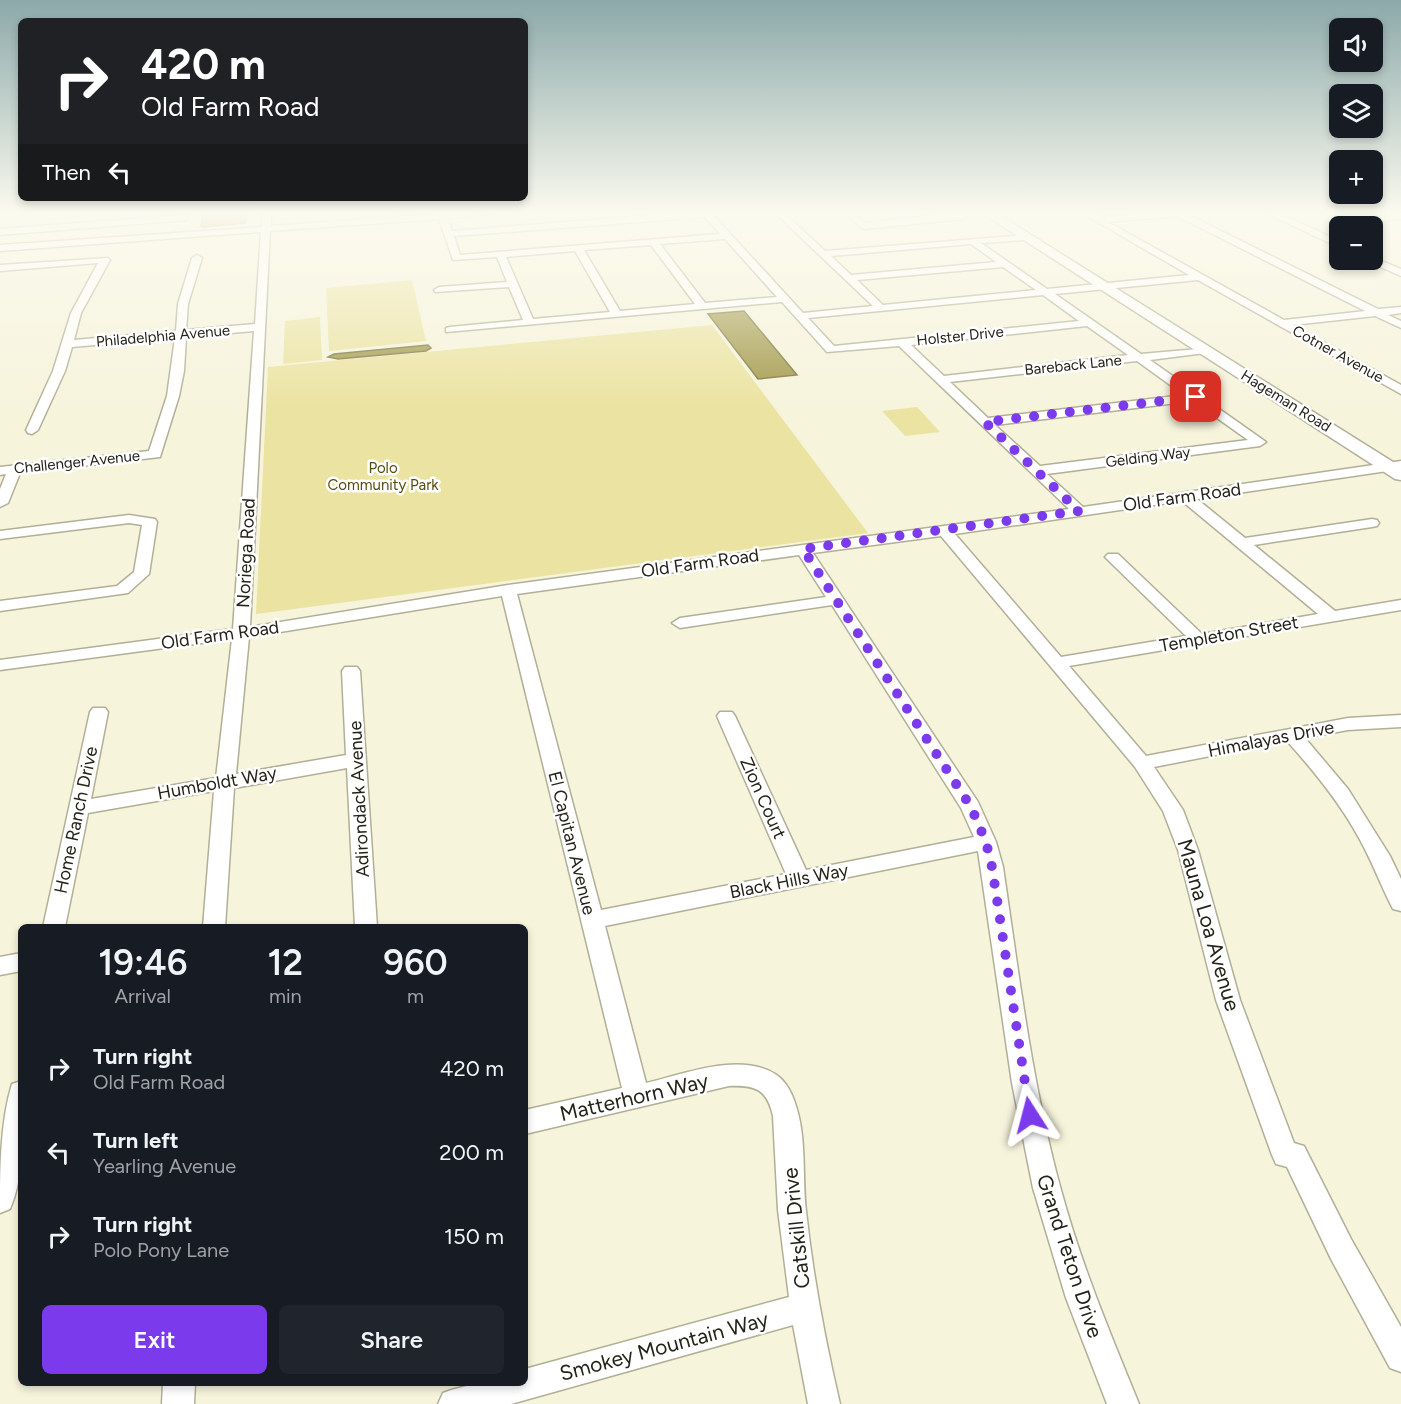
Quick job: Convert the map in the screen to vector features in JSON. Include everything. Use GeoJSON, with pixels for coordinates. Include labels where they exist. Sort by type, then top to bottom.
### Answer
{"type":"FeatureCollection","features":[{"type":"Feature","properties":{"kind":"main road","name":"Hageman Road"},"geometry":{"type":"LineString","coordinates":[[1092,279],[1397,469]]}},
{"type":"Feature","properties":{"kind":"street"},"geometry":{"type":"LineString","coordinates":[[32,430],[52,387],[84,294],[94,279]]}},
{"type":"Feature","properties":{"kind":"street"},"geometry":{"type":"LineString","coordinates":[[180,334],[190,279]]}},
{"type":"Feature","properties":{"kind":"street","name":"Noriega Road"},"geometry":{"type":"LineString","coordinates":[[214,924],[225,782],[241,633],[262,279]]}},
{"type":"Feature","properties":{"kind":"street"},"geometry":{"type":"LineString","coordinates":[[511,279],[529,323]]}},
{"type":"Feature","properties":{"kind":"street"},"geometry":{"type":"LineString","coordinates":[[596,279],[617,315]]}},
{"type":"Feature","properties":{"kind":"street"},"geometry":{"type":"LineString","coordinates":[[681,279],[702,307]]}},
{"type":"Feature","properties":{"kind":"street"},"geometry":{"type":"LineString","coordinates":[[766,279],[800,316],[1183,279]]}},
{"type":"Feature","properties":{"kind":"street"},"geometry":{"type":"LineString","coordinates":[[850,279],[881,308]]}},
{"type":"Feature","properties":{"kind":"street"},"geometry":{"type":"LineString","coordinates":[[1026,279],[1196,397]]}},
{"type":"Feature","properties":{"kind":"street","name":"Cotner Avenue"},"geometry":{"type":"LineString","coordinates":[[1202,279],[1401,390]]}},
{"type":"Feature","properties":{"kind":"street"},"geometry":{"type":"LineString","coordinates":[[1308,279],[1401,325]]}},
{"type":"Feature","properties":{"kind":"street"},"geometry":{"type":"LineString","coordinates":[[439,290],[513,284]]}},
{"type":"Feature","properties":{"kind":"street"},"geometry":{"type":"LineString","coordinates":[[450,330],[785,299]]}},
{"type":"Feature","properties":{"kind":"street"},"geometry":{"type":"LineString","coordinates":[[1282,323],[1401,310]]}},
{"type":"Feature","properties":{"kind":"street","name":"Holster Drive"},"geometry":{"type":"LineString","coordinates":[[800,316],[831,350],[1089,323]]}},
{"type":"Feature","properties":{"kind":"street","name":"Philadelphia Avenue"},"geometry":{"type":"LineString","coordinates":[[67,344],[259,327]]}},
{"type":"Feature","properties":{"kind":"street","name":"Challenger Avenue"},"geometry":{"type":"LineString","coordinates":[[0,471],[155,454],[173,396],[178,371],[180,334]]}},
{"type":"Feature","properties":{"kind":"street"},"geometry":{"type":"LineString","coordinates":[[901,342],[1079,511]]}},
{"type":"Feature","properties":{"kind":"street","name":"Bareback Lane"},"geometry":{"type":"LineString","coordinates":[[940,380],[1205,350]]}},
{"type":"Feature","properties":{"kind":"street"},"geometry":{"type":"LineString","coordinates":[[985,422],[1196,397]]}},
{"type":"Feature","properties":{"kind":"street","name":"Gelding Way"},"geometry":{"type":"LineString","coordinates":[[1036,471],[1260,442],[1196,397]]}},
{"type":"Feature","properties":{"kind":"street"},"geometry":{"type":"LineString","coordinates":[[1,503],[15,469]]}},
{"type":"Feature","properties":{"kind":"street","name":"Old Farm Road"},"geometry":{"type":"LineString","coordinates":[[0,665],[241,633],[508,590],[1185,496],[1397,469]]}},
{"type":"Feature","properties":{"kind":"street"},"geometry":{"type":"LineString","coordinates":[[1185,496],[1332,617]]}},
{"type":"Feature","properties":{"kind":"street"},"geometry":{"type":"LineString","coordinates":[[0,535],[129,519],[150,522],[141,574],[122,590],[0,606]]}},
{"type":"Feature","properties":{"kind":"street"},"geometry":{"type":"LineString","coordinates":[[1241,543],[1372,523]]}},
{"type":"Feature","properties":{"kind":"street","name":"Mauna Loa Avenue"},"geometry":{"type":"LineString","coordinates":[[945,531],[1158,784],[1182,830],[1228,999],[1285,1155],[1294,1155],[1401,1357]]}},
{"type":"Feature","properties":{"kind":"street","name":"Grand Teton Drive"},"geometry":{"type":"LineString","coordinates":[[803,549],[971,807],[986,842],[992,867],[1030,1115],[1042,1170],[1080,1295],[1124,1404]]}},
{"type":"Feature","properties":{"kind":"street"},"geometry":{"type":"LineString","coordinates":[[1113,556],[1198,639]]}},
{"type":"Feature","properties":{"kind":"street","name":"El Capitan Avenue"},"geometry":{"type":"LineString","coordinates":[[508,590],[637,1096]]}},
{"type":"Feature","properties":{"kind":"street"},"geometry":{"type":"LineString","coordinates":[[680,623],[836,600]]}},
{"type":"Feature","properties":{"kind":"street","name":"Templeton Street"},"geometry":{"type":"LineString","coordinates":[[1057,663],[1401,605]]}},
{"type":"Feature","properties":{"kind":"street","name":"Adirondack Avenue"},"geometry":{"type":"LineString","coordinates":[[351,671],[366,924]]}},
{"type":"Feature","properties":{"kind":"street","name":"Home Ranch Drive"},"geometry":{"type":"LineString","coordinates":[[55,924],[99,712]]}},
{"type":"Feature","properties":{"kind":"street","name":"Zion Court"},"geometry":{"type":"LineString","coordinates":[[726,716],[799,879]]}},
{"type":"Feature","properties":{"kind":"street","name":"Himalayas Drive"},"geometry":{"type":"LineString","coordinates":[[1142,763],[1348,724],[1401,721]]}},
{"type":"Feature","properties":{"kind":"street"},"geometry":{"type":"LineString","coordinates":[[1292,735],[1341,790],[1376,847],[1401,903]]}},
{"type":"Feature","properties":{"kind":"street","name":"Humboldt Way"},"geometry":{"type":"LineString","coordinates":[[79,808],[356,760]]}},
{"type":"Feature","properties":{"kind":"street","name":"Black Hills Way"},"geometry":{"type":"LineString","coordinates":[[592,920],[986,842]]}},
{"type":"Feature","properties":{"kind":"street"},"geometry":{"type":"LineString","coordinates":[[0,966],[18,963]]}},
{"type":"Feature","properties":{"kind":"street","name":"Matterhorn Way"},"geometry":{"type":"LineString","coordinates":[[528,1121],[743,1074]]}},
{"type":"Feature","properties":{"kind":"street","name":"Catskill Drive"},"geometry":{"type":"LineString","coordinates":[[743,1074],[768,1083],[778,1092],[783,1103],[792,1209],[805,1307],[824,1404]]}},
{"type":"Feature","properties":{"kind":"street"},"geometry":{"type":"LineString","coordinates":[[0,1200],[18,1107]]}},
{"type":"Feature","properties":{"kind":"street","name":"Smokey Mountain Way"},"geometry":{"type":"LineString","coordinates":[[528,1384],[805,1307]]}},
{"type":"Feature","properties":{"kind":"street"},"geometry":{"type":"LineString","coordinates":[[178,1404],[179,1386]]}},
{"type":"Feature","properties":{"kind":"street","name":"Smokey Mountain Way"},"geometry":{"type":"LineString","coordinates":[[454,1404],[519,1386]]}},
{"type":"Feature","properties":{"kind":"green space"},"geometry":{"type":"Polygon","coordinates":[[[412,280],[426,341],[329,351],[326,288],[412,280]]]}},
{"type":"Feature","properties":{"kind":"green space"},"geometry":{"type":"Polygon","coordinates":[[[320,317],[322,360],[283,364],[285,321],[320,317]]]}},
{"type":"Feature","properties":{"kind":"green space","name":"Polo Community Park"},"geometry":{"type":"Polygon","coordinates":[[[712,325],[868,533],[256,614],[268,367],[712,325]]]}},
{"type":"Feature","properties":{"kind":"green space"},"geometry":{"type":"Polygon","coordinates":[[[917,407],[940,432],[905,436],[882,411],[917,407]]]}},
{"type":"Feature","properties":{"kind":"shaded area"},"geometry":{"type":"Polygon","coordinates":[[[744,311],[797,375],[758,379],[708,314],[744,311]]]}},
{"type":"Feature","properties":{"kind":"shaded area"},"geometry":{"type":"Polygon","coordinates":[[[428,345],[431,348],[426,351],[338,359],[328,357],[334,354],[428,345]]]}},
{"type":"Feature","properties":{"kind":"route"},"geometry":{"type":"LineString","coordinates":[[1030,1115],[992,867],[986,842],[971,807],[803,549],[1079,511],[985,422],[1196,397]]}}]}
